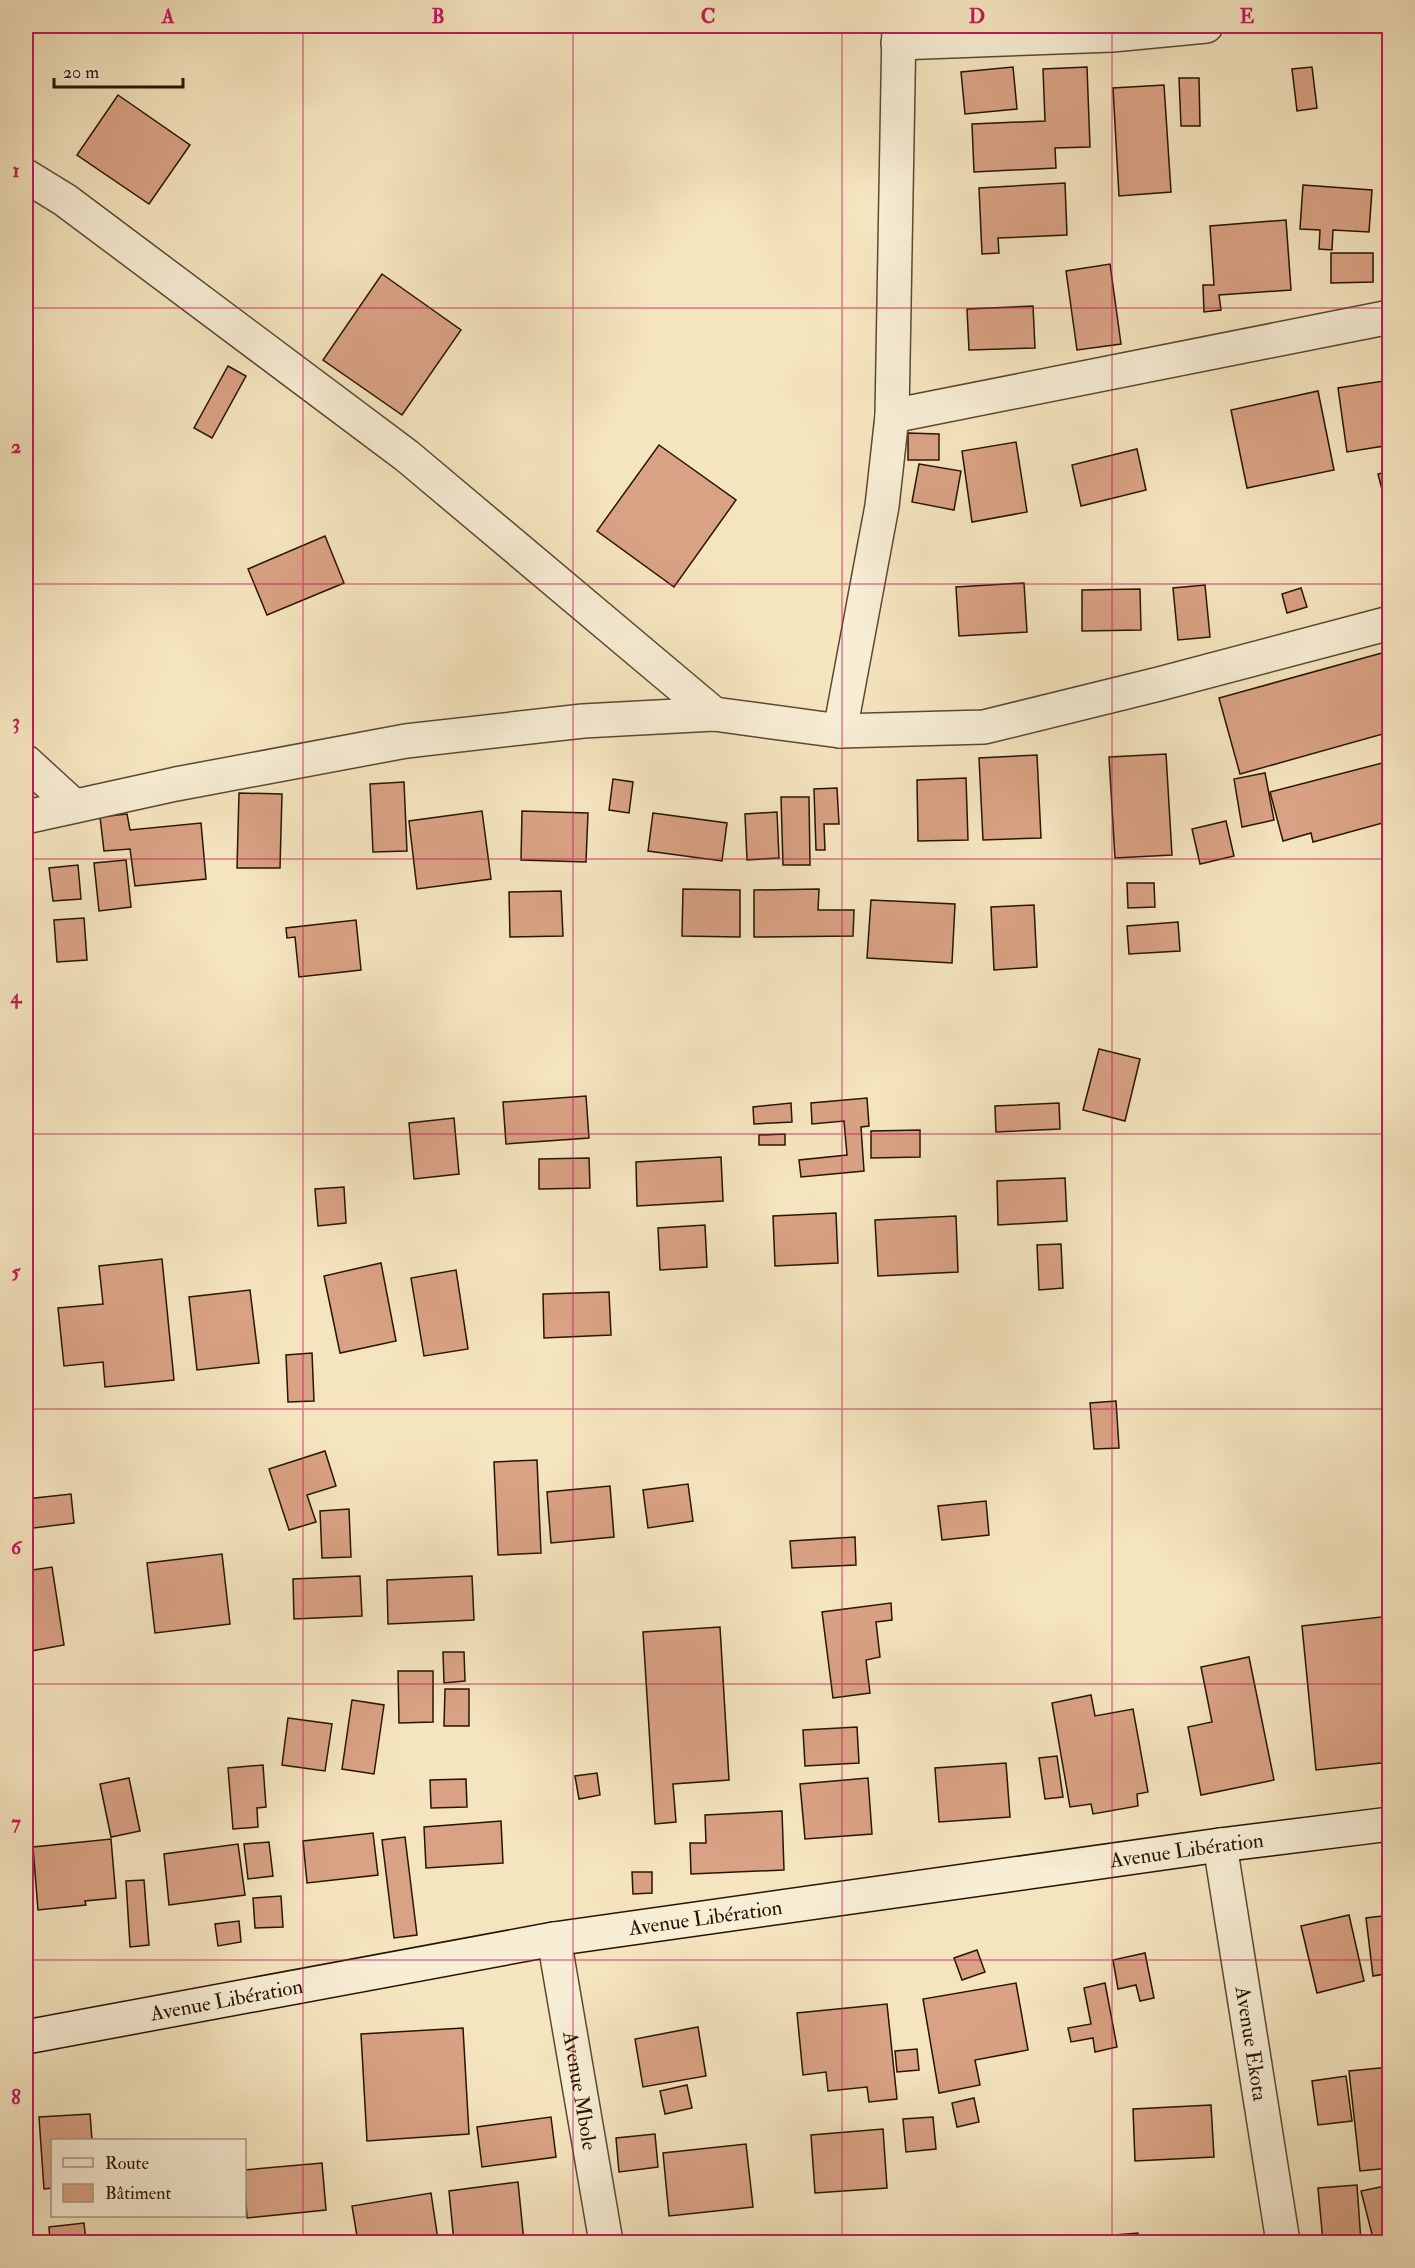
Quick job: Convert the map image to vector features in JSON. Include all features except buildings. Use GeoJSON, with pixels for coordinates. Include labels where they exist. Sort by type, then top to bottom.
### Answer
{"type":"FeatureCollection","features":[{"type":"Feature","properties":{"kind":"street"},"geometry":{"type":"LineString","coordinates":[[840,731],[882,506],[892,416],[899,34],[1112,35],[1206,26]]}},
{"type":"Feature","properties":{"kind":"street"},"geometry":{"type":"LineString","coordinates":[[26,176],[74,207],[407,456],[714,714]]}},
{"type":"Feature","properties":{"kind":"street"},"geometry":{"type":"LineString","coordinates":[[892,416],[1389,317]]}},
{"type":"Feature","properties":{"kind":"street"},"geometry":{"type":"LineString","coordinates":[[26,817],[176,784],[406,741],[583,721],[714,714],[840,731],[984,727],[1159,684],[1389,623]]}},
{"type":"Feature","properties":{"kind":"street"},"geometry":{"type":"LineString","coordinates":[[26,762],[74,806]]}},
{"type":"Feature","properties":{"kind":"street","name":"Avenue Libération"},"geometry":{"type":"LineString","coordinates":[[26,2037],[554,1940],[1220,1845],[1389,1824]]}},
{"type":"Feature","properties":{"kind":"street","name":"Avenue Ekota"},"geometry":{"type":"LineString","coordinates":[[1220,1845],[1283,2242]]}},
{"type":"Feature","properties":{"kind":"street","name":"Avenue Mbole"},"geometry":{"type":"LineString","coordinates":[[554,1940],[606,2242]]}}]}
